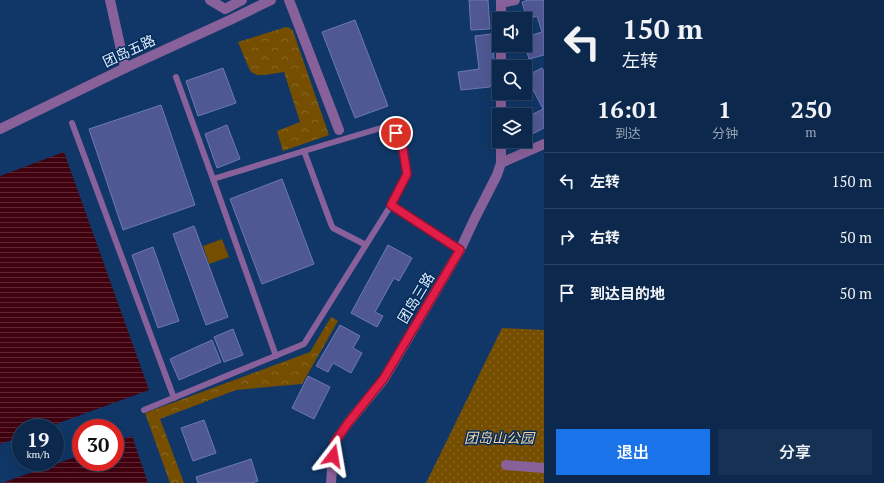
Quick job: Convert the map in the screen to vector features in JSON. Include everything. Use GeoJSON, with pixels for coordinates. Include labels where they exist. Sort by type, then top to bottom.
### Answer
{"type":"FeatureCollection","features":[{"type":"Feature","properties":{"kind":"street"},"geometry":{"type":"LineString","coordinates":[[110,0],[125,68]]}},
{"type":"Feature","properties":{"kind":"street"},"geometry":{"type":"LineString","coordinates":[[210,0],[225,9],[230,20]]}},
{"type":"Feature","properties":{"kind":"street"},"geometry":{"type":"LineString","coordinates":[[225,9],[242,0]]}},
{"type":"Feature","properties":{"kind":"street","name":"团岛五路"},"geometry":{"type":"LineString","coordinates":[[0,129],[125,68],[271,0]]}},
{"type":"Feature","properties":{"kind":"street"},"geometry":{"type":"LineString","coordinates":[[288,0],[339,130]]}},
{"type":"Feature","properties":{"kind":"street"},"geometry":{"type":"LineString","coordinates":[[501,2],[515,0]]}},
{"type":"Feature","properties":{"kind":"street"},"geometry":{"type":"LineString","coordinates":[[501,148],[501,163],[544,144]]}},
{"type":"Feature","properties":{"kind":"street","name":"团岛三路"},"geometry":{"type":"LineString","coordinates":[[331,483],[334,443],[384,378],[460,250],[501,163]]}},
{"type":"Feature","properties":{"kind":"street"},"geometry":{"type":"LineString","coordinates":[[506,465],[544,468]]}},
{"type":"Feature","properties":{"kind":"lane"},"geometry":{"type":"LineString","coordinates":[[176,77],[276,356]]}},
{"type":"Feature","properties":{"kind":"lane"},"geometry":{"type":"LineString","coordinates":[[72,123],[174,398]]}},
{"type":"Feature","properties":{"kind":"lane"},"geometry":{"type":"LineString","coordinates":[[144,410],[304,344],[391,205],[407,174],[401,138],[388,128],[380,128],[213,179]]}},
{"type":"Feature","properties":{"kind":"lane"},"geometry":{"type":"LineString","coordinates":[[304,151],[333,228],[366,245]]}},
{"type":"Feature","properties":{"kind":"lane"},"geometry":{"type":"LineString","coordinates":[[391,205],[460,250]]}},
{"type":"Feature","properties":{"kind":"green space"},"geometry":{"type":"Polygon","coordinates":[[[286,27],[293,31],[329,135],[283,151],[277,131],[300,122],[284,72],[257,75],[251,72],[238,42],[286,27]]]}},
{"type":"Feature","properties":{"kind":"green space"},"geometry":{"type":"Polygon","coordinates":[[[222,239],[229,257],[209,264],[203,246],[222,239]]]}},
{"type":"Feature","properties":{"kind":"green space"},"geometry":{"type":"Polygon","coordinates":[[[331,317],[338,321],[302,384],[236,390],[160,419],[184,483],[170,483],[145,413],[310,352],[331,317]]]}},
{"type":"Feature","properties":{"kind":"green space","name":"团岛山公园"},"geometry":{"type":"Polygon","coordinates":[[[502,328],[544,330],[544,483],[426,483],[502,328]]]}},
{"type":"Feature","properties":{"kind":"shaded area"},"geometry":{"type":"Polygon","coordinates":[[[64,152],[149,390],[64,421],[64,419],[12,419],[12,440],[0,444],[0,176],[64,152]]]}},
{"type":"Feature","properties":{"kind":"shaded area"},"geometry":{"type":"Polygon","coordinates":[[[132,436],[148,483],[2,483],[36,471],[64,471],[64,461],[72,458],[72,471],[124,471],[124,439],[132,436]]]}},
{"type":"Feature","properties":{"kind":"building"},"geometry":{"type":"Polygon","coordinates":[[[469,0],[488,0],[490,29],[471,30],[469,0]]]}},
{"type":"Feature","properties":{"kind":"building"},"geometry":{"type":"Polygon","coordinates":[[[528,0],[544,0],[544,55],[529,59],[527,52],[532,52],[532,35],[542,32],[537,16],[532,18],[532,12],[525,12],[522,2],[528,0]]]}},
{"type":"Feature","properties":{"kind":"building"},"geometry":{"type":"Polygon","coordinates":[[[355,20],[388,106],[355,118],[322,32],[355,20]]]}},
{"type":"Feature","properties":{"kind":"building"},"geometry":{"type":"Polygon","coordinates":[[[491,34],[492,52],[493,52],[494,60],[492,60],[492,83],[490,87],[461,90],[458,72],[479,69],[475,36],[491,34]]]}},
{"type":"Feature","properties":{"kind":"building"},"geometry":{"type":"Polygon","coordinates":[[[223,68],[236,103],[198,116],[186,81],[223,68]]]}},
{"type":"Feature","properties":{"kind":"building"},"geometry":{"type":"Polygon","coordinates":[[[542,68],[544,71],[544,128],[532,134],[532,114],[543,109],[532,88],[532,73],[542,68]]]}},
{"type":"Feature","properties":{"kind":"building"},"geometry":{"type":"Polygon","coordinates":[[[161,105],[195,205],[123,230],[89,129],[161,105]]]}},
{"type":"Feature","properties":{"kind":"building"},"geometry":{"type":"Polygon","coordinates":[[[227,125],[240,159],[217,168],[205,134],[227,125]]]}},
{"type":"Feature","properties":{"kind":"building"},"geometry":{"type":"Polygon","coordinates":[[[282,179],[314,264],[262,284],[230,199],[282,179]]]}},
{"type":"Feature","properties":{"kind":"building"},"geometry":{"type":"Polygon","coordinates":[[[194,226],[228,317],[206,325],[173,234],[194,226]]]}},
{"type":"Feature","properties":{"kind":"building"},"geometry":{"type":"Polygon","coordinates":[[[388,245],[412,258],[399,281],[394,278],[375,312],[383,316],[377,327],[351,313],[388,245]]]}},
{"type":"Feature","properties":{"kind":"building"},"geometry":{"type":"Polygon","coordinates":[[[153,247],[179,321],[158,328],[132,255],[153,247]]]}},
{"type":"Feature","properties":{"kind":"building"},"geometry":{"type":"Polygon","coordinates":[[[340,325],[360,336],[353,348],[362,353],[351,373],[333,363],[328,372],[316,366],[340,325]]]}},
{"type":"Feature","properties":{"kind":"building"},"geometry":{"type":"Polygon","coordinates":[[[233,329],[243,355],[224,362],[214,337],[233,329]]]}},
{"type":"Feature","properties":{"kind":"building"},"geometry":{"type":"Polygon","coordinates":[[[212,340],[221,362],[179,380],[170,359],[212,340]]]}},
{"type":"Feature","properties":{"kind":"building"},"geometry":{"type":"Polygon","coordinates":[[[308,376],[330,387],[314,419],[292,408],[308,376]]]}},
{"type":"Feature","properties":{"kind":"building"},"geometry":{"type":"Polygon","coordinates":[[[204,420],[216,453],[193,461],[181,428],[204,420]]]}},
{"type":"Feature","properties":{"kind":"building"},"geometry":{"type":"Polygon","coordinates":[[[251,459],[258,481],[252,483],[198,483],[196,477],[251,459]]]}},
{"type":"Feature","properties":{"kind":"route"},"geometry":{"type":"LineString","coordinates":[[333,456],[334,443],[384,378],[460,250],[391,205],[407,174],[401,138],[396,133]]}}]}
